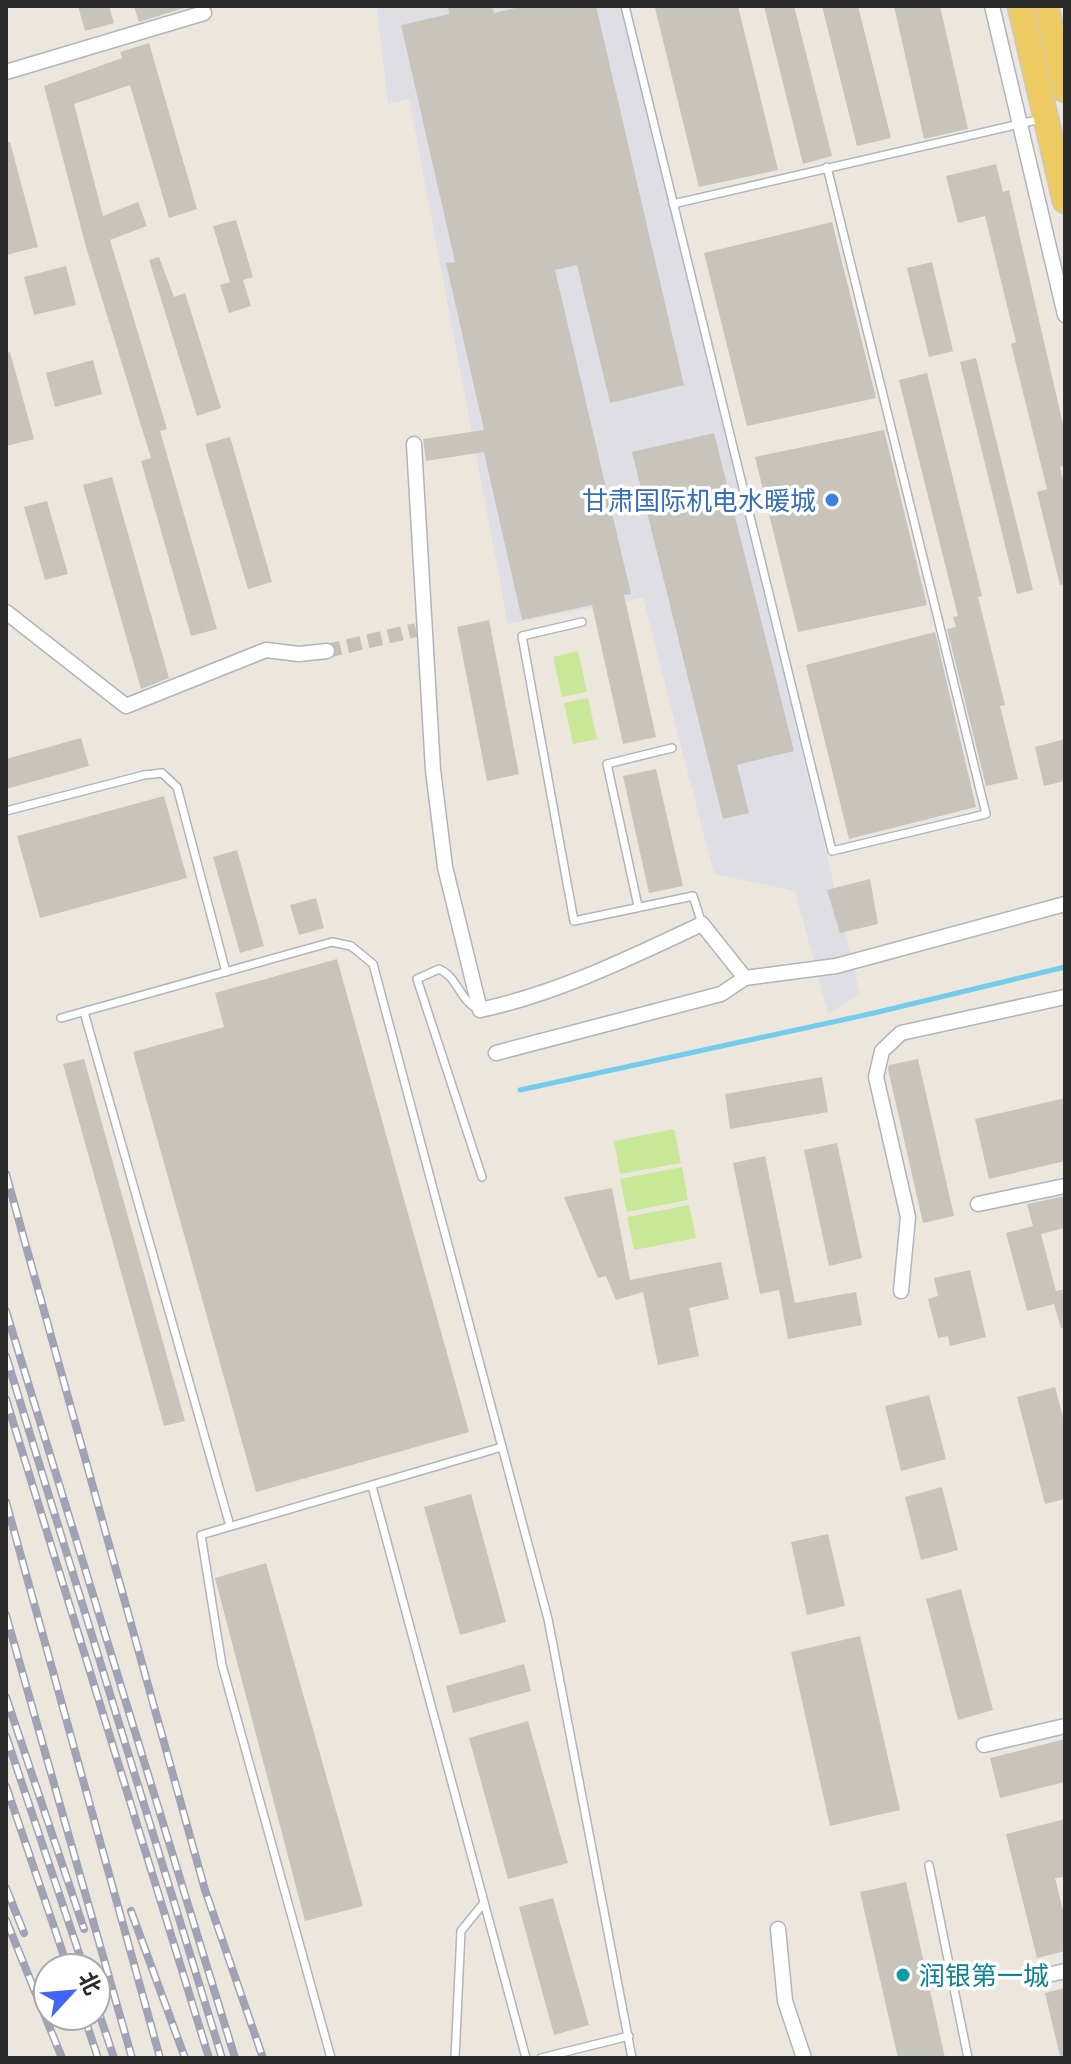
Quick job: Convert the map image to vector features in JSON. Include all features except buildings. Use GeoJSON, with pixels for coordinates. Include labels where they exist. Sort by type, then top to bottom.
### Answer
{"type":"FeatureCollection","features":[{"type":"Feature","properties":{"kind":"main road"},"geometry":{"type":"LineString","coordinates":[[1020,6],[1065,201]]}},
{"type":"Feature","properties":{"kind":"main road"},"geometry":{"type":"LineString","coordinates":[[1046,6],[1065,90]]}},
{"type":"Feature","properties":{"kind":"street"},"geometry":{"type":"LineString","coordinates":[[992,6],[1065,315]]}},
{"type":"Feature","properties":{"kind":"street"},"geometry":{"type":"LineString","coordinates":[[6,72],[204,13]]}},
{"type":"Feature","properties":{"kind":"street"},"geometry":{"type":"LineString","coordinates":[[414,444],[420,629],[445,867],[480,1010],[526,1000],[574,983],[702,924],[745,978]]}},
{"type":"Feature","properties":{"kind":"street"},"geometry":{"type":"LineString","coordinates":[[6,612],[126,706],[266,650],[299,654],[327,651]]}},
{"type":"Feature","properties":{"kind":"street"},"geometry":{"type":"LineString","coordinates":[[496,1053],[721,994],[745,978],[836,966],[1065,904]]}},
{"type":"Feature","properties":{"kind":"street"},"geometry":{"type":"LineString","coordinates":[[901,1291],[908,1217],[876,1077],[882,1051],[901,1033],[1065,997]]}},
{"type":"Feature","properties":{"kind":"street"},"geometry":{"type":"LineString","coordinates":[[978,1204],[1065,1186]]}},
{"type":"Feature","properties":{"kind":"street"},"geometry":{"type":"LineString","coordinates":[[984,1745],[1065,1726]]}},
{"type":"Feature","properties":{"kind":"street"},"geometry":{"type":"LineString","coordinates":[[778,1929],[785,2001],[804,2058]]}},
{"type":"Feature","properties":{"kind":"street"},"geometry":{"type":"LineString","coordinates":[[1035,1978],[1065,1971]]}},
{"type":"Feature","properties":{"kind":"lane"},"geometry":{"type":"LineString","coordinates":[[625,6],[832,851],[986,814],[827,167]]}},
{"type":"Feature","properties":{"kind":"lane"},"geometry":{"type":"LineString","coordinates":[[673,204],[1046,117]]}},
{"type":"Feature","properties":{"kind":"lane"},"geometry":{"type":"LineString","coordinates":[[582,622],[522,636],[574,921],[693,896],[702,924]]}},
{"type":"Feature","properties":{"kind":"lane"},"geometry":{"type":"LineString","coordinates":[[638,906],[607,764],[672,748]]}},
{"type":"Feature","properties":{"kind":"lane"},"geometry":{"type":"LineString","coordinates":[[6,811],[162,773],[177,787],[226,972]]}},
{"type":"Feature","properties":{"kind":"lane"},"geometry":{"type":"LineString","coordinates":[[61,1018],[332,942],[351,946],[373,964],[548,1619],[632,2058]]}},
{"type":"Feature","properties":{"kind":"lane"},"geometry":{"type":"LineString","coordinates":[[480,1010],[466,1003],[449,973],[439,969],[417,979],[482,1177]]}},
{"type":"Feature","properties":{"kind":"lane"},"geometry":{"type":"LineString","coordinates":[[84,1012],[230,1526]]}},
{"type":"Feature","properties":{"kind":"lane"},"geometry":{"type":"LineString","coordinates":[[331,2058],[222,1665],[201,1535],[502,1447]]}},
{"type":"Feature","properties":{"kind":"lane"},"geometry":{"type":"LineString","coordinates":[[372,1486],[526,2058]]}},
{"type":"Feature","properties":{"kind":"lane"},"geometry":{"type":"LineString","coordinates":[[929,1865],[968,2058]]}},
{"type":"Feature","properties":{"kind":"lane"},"geometry":{"type":"LineString","coordinates":[[455,2058],[461,1931],[483,1904]]}},
{"type":"Feature","properties":{"kind":"lane"},"geometry":{"type":"LineString","coordinates":[[541,2058],[629,2036]]}},
{"type":"Feature","properties":{"kind":"shaded area"},"geometry":{"type":"Polygon","coordinates":[[[377,6],[624,6],[860,994],[828,1014],[795,891],[714,874],[643,598],[508,624],[409,99],[388,104],[377,6]]]}},
{"type":"Feature","properties":{"kind":"green space"},"geometry":{"type":"Polygon","coordinates":[[[578,651],[587,692],[562,697],[553,657],[578,651]]]}},
{"type":"Feature","properties":{"kind":"green space"},"geometry":{"type":"Polygon","coordinates":[[[588,698],[597,739],[573,744],[564,703],[588,698]]]}},
{"type":"Feature","properties":{"kind":"green space"},"geometry":{"type":"Polygon","coordinates":[[[674,1129],[681,1163],[620,1174],[614,1141],[674,1129]]]}},
{"type":"Feature","properties":{"kind":"green space"},"geometry":{"type":"Polygon","coordinates":[[[682,1167],[688,1200],[627,1212],[620,1179],[682,1167]]]}},
{"type":"Feature","properties":{"kind":"green space"},"geometry":{"type":"Polygon","coordinates":[[[689,1205],[696,1238],[634,1250],[627,1217],[689,1205]]]}},
{"type":"Feature","properties":{"kind":"waterway"},"geometry":{"type":"LineString","coordinates":[[520,1090],[874,1013],[1065,967]]}},
{"type":"Feature","properties":{"kind":"tunnel"},"geometry":{"type":"LineString","coordinates":[[327,651],[416,630]]}},
{"type":"Feature","properties":{"kind":"railway"},"geometry":{"type":"LineString","coordinates":[[6,1174],[205,1890],[263,2058]]}},
{"type":"Feature","properties":{"kind":"railway"},"geometry":{"type":"LineString","coordinates":[[6,1311],[235,2058]]}},
{"type":"Feature","properties":{"kind":"railway"},"geometry":{"type":"LineString","coordinates":[[6,1356],[222,2058]]}},
{"type":"Feature","properties":{"kind":"railway"},"geometry":{"type":"LineString","coordinates":[[6,1399],[209,2058]]}},
{"type":"Feature","properties":{"kind":"railway"},"geometry":{"type":"LineString","coordinates":[[6,1502],[160,2058]]}},
{"type":"Feature","properties":{"kind":"railway"},"geometry":{"type":"LineString","coordinates":[[6,1615],[132,2058]]}},
{"type":"Feature","properties":{"kind":"railway"},"geometry":{"type":"LineString","coordinates":[[6,1697],[84,1929]]}},
{"type":"Feature","properties":{"kind":"railway"},"geometry":{"type":"LineString","coordinates":[[6,1736],[79,1952]]}},
{"type":"Feature","properties":{"kind":"railway"},"geometry":{"type":"LineString","coordinates":[[6,1786],[63,1952]]}},
{"type":"Feature","properties":{"kind":"railway"},"geometry":{"type":"LineString","coordinates":[[6,1888],[24,1933]]}},
{"type":"Feature","properties":{"kind":"railway"},"geometry":{"type":"LineString","coordinates":[[131,1911],[185,2058]]}},
{"type":"Feature","properties":{"kind":"railway"},"geometry":{"type":"LineString","coordinates":[[6,1920],[62,2058]]}},
{"type":"Feature","properties":{"kind":"railway"},"geometry":{"type":"LineString","coordinates":[[89,2032],[98,2058]]}},
{"type":"Feature","properties":{"kind":"railway"},"geometry":{"type":"LineString","coordinates":[[105,2032],[114,2058]]}},
{"type":"Feature","properties":{"kind":"place","name":"甘肃国际机电水暖城"},"geometry":{"type":"Point","coordinates":[832,500]}},
{"type":"Feature","properties":{"kind":"place","name":"润银第一城"},"geometry":{"type":"Point","coordinates":[903,1975]}}]}
